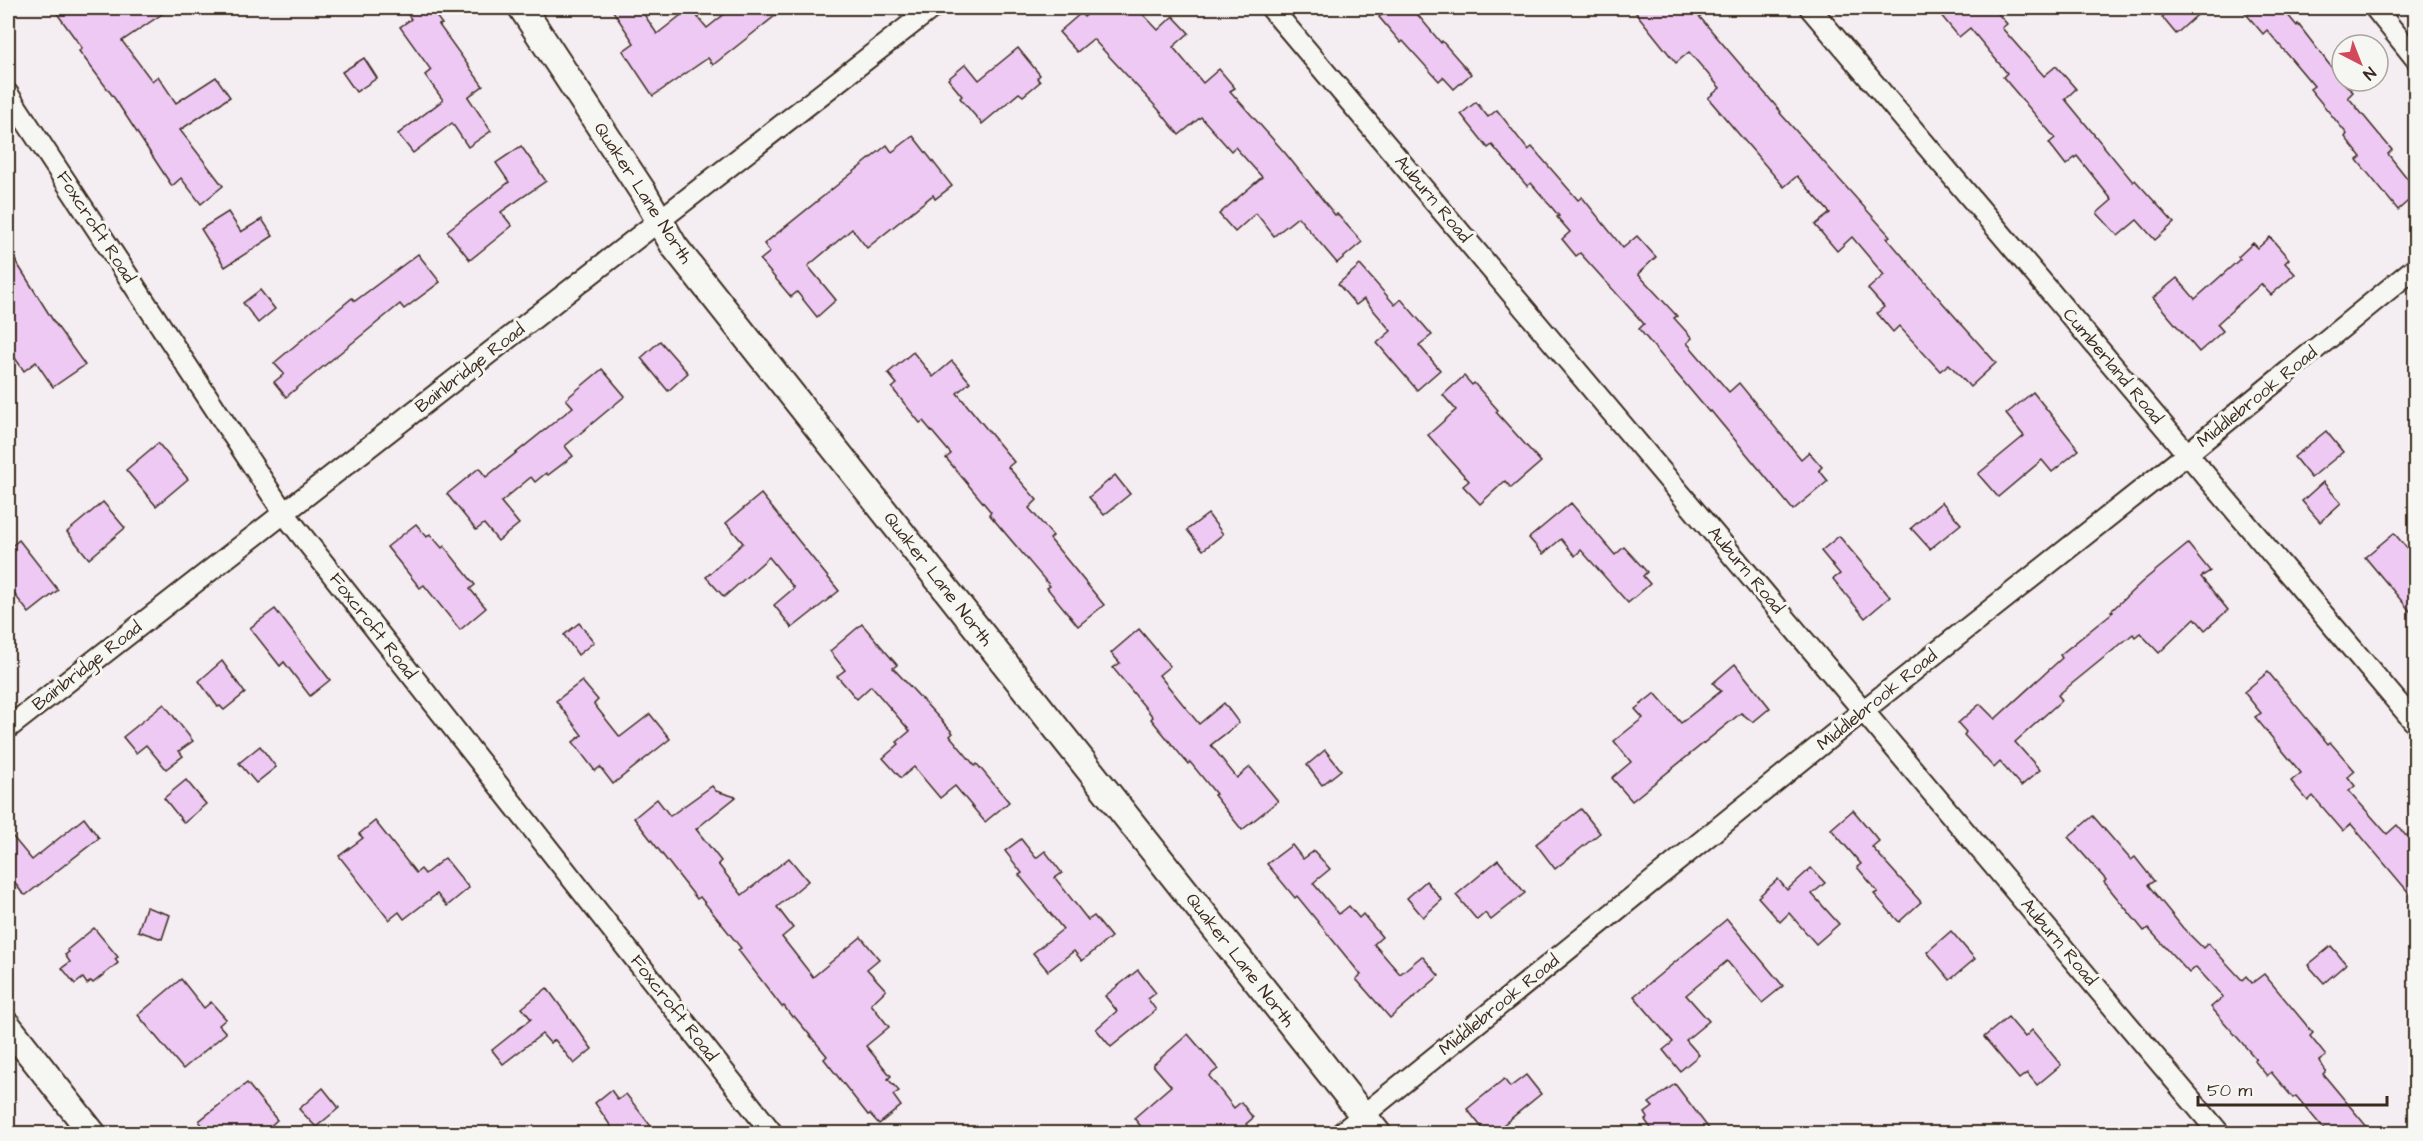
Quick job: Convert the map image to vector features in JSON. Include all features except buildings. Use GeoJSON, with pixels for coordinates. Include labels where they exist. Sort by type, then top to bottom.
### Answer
{"type":"FeatureCollection","features":[{"type":"Feature","properties":{"kind":"street","name":"Quaker Lane North"},"geometry":{"type":"LineString","coordinates":[[522,8],[643,192],[681,256],[1370,1124]]}},
{"type":"Feature","properties":{"kind":"street","name":"Bainbridge Road"},"geometry":{"type":"LineString","coordinates":[[8,728],[932,8]]}},
{"type":"Feature","properties":{"kind":"street","name":"Auburn Road"},"geometry":{"type":"LineString","coordinates":[[1271,8],[2220,1134]]}},
{"type":"Feature","properties":{"kind":"street","name":"Cumberland Road"},"geometry":{"type":"LineString","coordinates":[[1810,8],[2415,724]]}},
{"type":"Feature","properties":{"kind":"street"},"geometry":{"type":"LineString","coordinates":[[2374,8],[2415,59]]}},
{"type":"Feature","properties":{"kind":"street","name":"Foxcroft Road"},"geometry":{"type":"LineString","coordinates":[[8,94],[284,513],[773,1134]]}},
{"type":"Feature","properties":{"kind":"street","name":"Middlebrook Road"},"geometry":{"type":"LineString","coordinates":[[1340,1134],[1370,1124],[1863,710],[2187,453],[2415,267]]}},
{"type":"Feature","properties":{"kind":"street"},"geometry":{"type":"LineString","coordinates":[[8,1026],[93,1134]]}}]}
